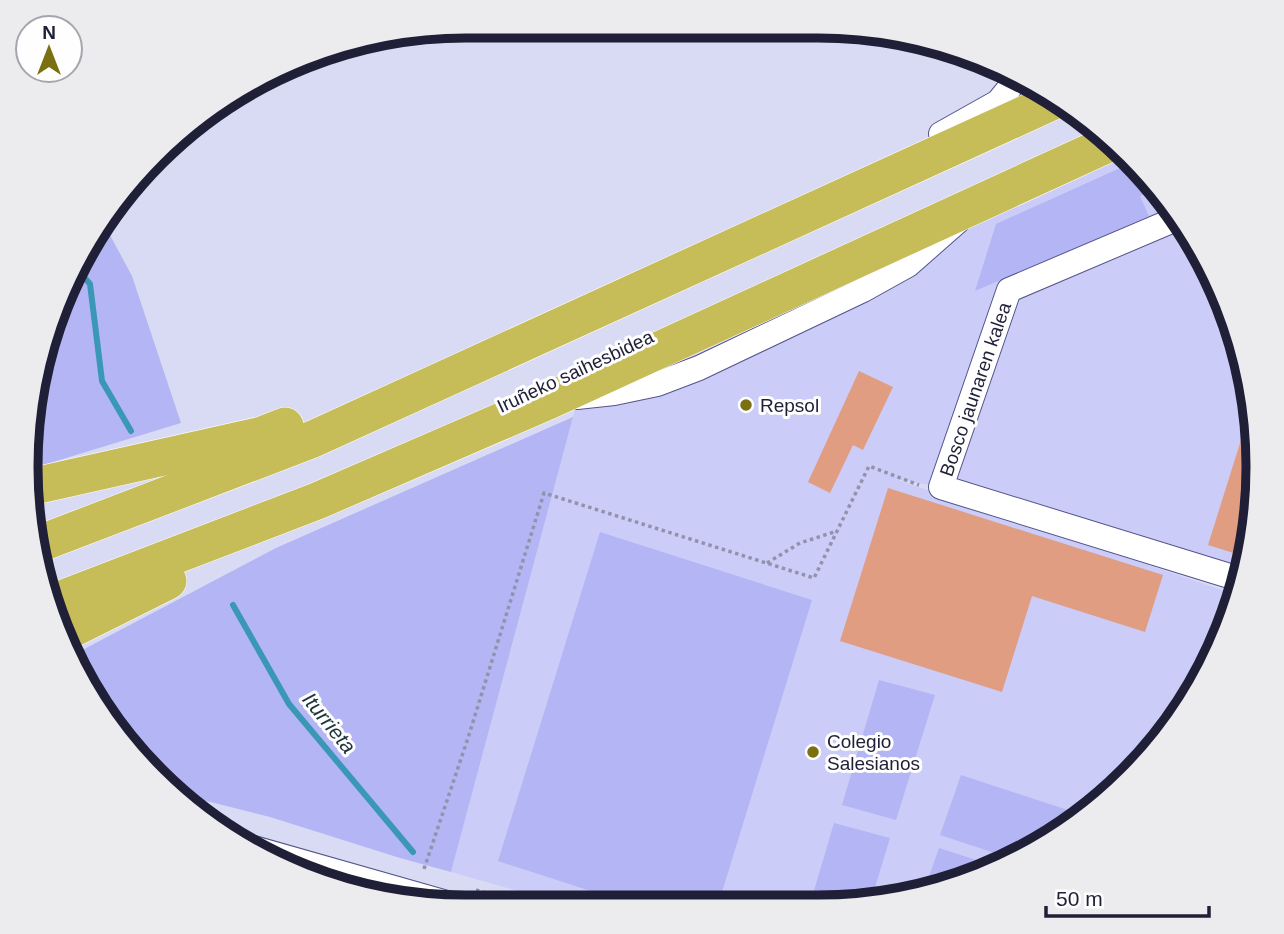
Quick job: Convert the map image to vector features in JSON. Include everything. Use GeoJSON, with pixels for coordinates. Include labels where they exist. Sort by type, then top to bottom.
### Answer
{"type":"FeatureCollection","features":[{"type":"Feature","properties":{"kind":"highway"},"geometry":{"type":"LineString","coordinates":[[45,541],[313,439],[1045,105]]}},
{"type":"Feature","properties":{"kind":"highway","name":"Iruñeko saihesbidea"},"geometry":{"type":"LineString","coordinates":[[56,587],[430,439],[1088,135]]}},
{"type":"Feature","properties":{"kind":"highway"},"geometry":{"type":"LineString","coordinates":[[59,600],[317,501],[548,401],[1102,147]]}},
{"type":"Feature","properties":{"kind":"highway"},"geometry":{"type":"LineString","coordinates":[[39,485],[262,435],[456,354],[700,246],[768,230]]}},
{"type":"Feature","properties":{"kind":"highway"},"geometry":{"type":"LineString","coordinates":[[70,630],[250,539],[290,522],[317,501]]}},
{"type":"Feature","properties":{"kind":"street"},"geometry":{"type":"LineString","coordinates":[[875,181],[895,157],[998,102],[1012,85]]}},
{"type":"Feature","properties":{"kind":"street","name":"Bosco jaunaren kalea"},"geometry":{"type":"LineString","coordinates":[[1169,223],[1009,290],[941,486],[1231,577]]}},
{"type":"Feature","properties":{"kind":"street"},"geometry":{"type":"LineString","coordinates":[[298,861],[404,891]]}},
{"type":"Feature","properties":{"kind":"path"},"geometry":{"type":"LineString","coordinates":[[424,869],[544,494],[814,578],[869,466],[920,485],[941,486]]}},
{"type":"Feature","properties":{"kind":"path"},"geometry":{"type":"LineString","coordinates":[[766,563],[800,543],[836,532]]}},
{"type":"Feature","properties":{"kind":"shaded area"},"geometry":{"type":"Polygon","coordinates":[[[1100,145],[1139,184],[1173,229],[1201,277],[1223,329],[1242,411],[1246,467],[1242,523],[1231,577],[941,487],[895,479],[1227,592],[1223,605],[1188,681],[1157,728],[1120,770],[1078,807],[1031,838],[955,873],[901,887],[845,895],[532,895],[451,872],[579,394],[1100,145]]]}},
{"type":"Feature","properties":{"kind":"shaded area"},"geometry":{"type":"Polygon","coordinates":[[[1123,167],[1146,193],[1140,196],[1149,216],[975,291],[996,224],[1123,167]]]}},
{"type":"Feature","properties":{"kind":"shaded area"},"geometry":{"type":"Polygon","coordinates":[[[109,233],[132,276],[181,423],[38,467],[42,411],[61,329],[83,277],[109,233]]]}},
{"type":"Feature","properties":{"kind":"shaded area"},"geometry":{"type":"Polygon","coordinates":[[[573,417],[451,872],[270,817],[195,798],[164,770],[127,728],[83,657],[80,651],[276,548],[573,417]]]}},
{"type":"Feature","properties":{"kind":"shaded area"},"geometry":{"type":"Polygon","coordinates":[[[600,532],[812,600],[721,895],[603,895],[498,861],[600,532]]]}},
{"type":"Feature","properties":{"kind":"shaded area"},"geometry":{"type":"Polygon","coordinates":[[[879,680],[935,695],[896,820],[842,805],[879,680]]]}},
{"type":"Feature","properties":{"kind":"shaded area"},"geometry":{"type":"Polygon","coordinates":[[[961,775],[1072,811],[999,855],[940,835],[961,775]]]}},
{"type":"Feature","properties":{"kind":"shaded area"},"geometry":{"type":"Polygon","coordinates":[[[834,823],[890,838],[874,892],[813,895],[834,823]]]}},
{"type":"Feature","properties":{"kind":"shaded area"},"geometry":{"type":"Polygon","coordinates":[[[939,848],[983,862],[955,873],[927,881],[939,848]]]}},
{"type":"Feature","properties":{"kind":"building"},"geometry":{"type":"Polygon","coordinates":[[[859,371],[893,387],[863,450],[853,445],[830,493],[808,482],[859,371]]]}},
{"type":"Feature","properties":{"kind":"building"},"geometry":{"type":"Polygon","coordinates":[[[1244,430],[1245,495],[1236,554],[1208,545],[1244,430]]]}},
{"type":"Feature","properties":{"kind":"building"},"geometry":{"type":"Polygon","coordinates":[[[888,488],[1163,575],[1145,632],[1032,596],[1002,692],[840,641],[888,488]]]}},
{"type":"Feature","properties":{"kind":"waterway"},"geometry":{"type":"LineString","coordinates":[[83,276],[90,284],[102,381],[131,431]]}},
{"type":"Feature","properties":{"kind":"waterway","name":"Iturrieta"},"geometry":{"type":"LineString","coordinates":[[233,605],[289,704],[413,852]]}},
{"type":"Feature","properties":{"kind":"place","name":"Repsol"},"geometry":{"type":"Point","coordinates":[746,405]}},
{"type":"Feature","properties":{"kind":"place","name":"Colegio Salesianos"},"geometry":{"type":"Point","coordinates":[813,752]}}]}
